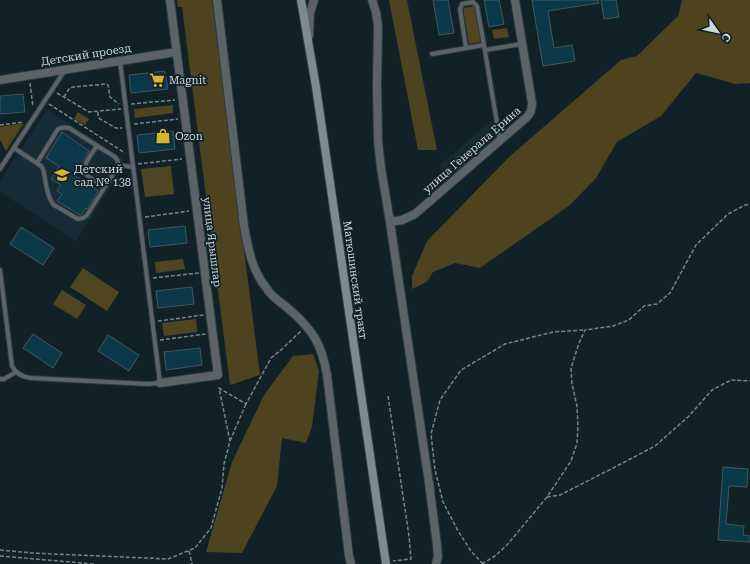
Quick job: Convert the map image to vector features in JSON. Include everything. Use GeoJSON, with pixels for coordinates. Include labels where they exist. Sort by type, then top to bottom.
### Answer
{"type":"FeatureCollection","features":[{"type":"Feature","properties":{"kind":"main road","name":"Матюшинский тракт"},"geometry":{"type":"LineString","coordinates":[[301,0],[317,95],[386,563]]}},
{"type":"Feature","properties":{"kind":"street","name":"улица Ярышлар"},"geometry":{"type":"LineString","coordinates":[[160,383],[218,376],[170,0]]}},
{"type":"Feature","properties":{"kind":"street"},"geometry":{"type":"LineString","coordinates":[[218,0],[244,226],[251,260],[256,272],[267,290],[307,326],[318,343],[324,360],[348,556],[351,564]]}},
{"type":"Feature","properties":{"kind":"street"},"geometry":{"type":"LineString","coordinates":[[309,47],[310,13],[314,0]]}},
{"type":"Feature","properties":{"kind":"street"},"geometry":{"type":"LineString","coordinates":[[372,0],[378,26],[378,141],[381,168],[430,490],[437,545],[438,558],[436,564]]}},
{"type":"Feature","properties":{"kind":"street","name":"улица Генерала Ерина"},"geometry":{"type":"LineString","coordinates":[[390,222],[402,220],[415,214],[527,117],[532,109],[515,0]]}},
{"type":"Feature","properties":{"kind":"street","name":"Детский проезд"},"geometry":{"type":"LineString","coordinates":[[0,80],[176,52]]}},
{"type":"Feature","properties":{"kind":"lane"},"geometry":{"type":"LineString","coordinates":[[466,48],[460,9],[462,4],[473,2],[477,6],[500,141]]}},
{"type":"Feature","properties":{"kind":"lane"},"geometry":{"type":"LineString","coordinates":[[485,50],[522,44]]}},
{"type":"Feature","properties":{"kind":"lane"},"geometry":{"type":"LineString","coordinates":[[432,54],[484,45]]}},
{"type":"Feature","properties":{"kind":"lane"},"geometry":{"type":"LineString","coordinates":[[0,270],[12,366],[16,372],[22,376],[31,378],[148,384],[160,383],[120,61]]}},
{"type":"Feature","properties":{"kind":"lane"},"geometry":{"type":"LineString","coordinates":[[0,169],[65,70]]}},
{"type":"Feature","properties":{"kind":"lane"},"geometry":{"type":"LineString","coordinates":[[14,148],[41,166],[52,202],[54,205],[76,219],[85,217],[118,165],[118,161],[115,157],[70,128],[58,129],[36,162]]}},
{"type":"Feature","properties":{"kind":"lane"},"geometry":{"type":"LineString","coordinates":[[97,146],[85,165],[84,171],[88,176],[105,187]]}},
{"type":"Feature","properties":{"kind":"lane"},"geometry":{"type":"LineString","coordinates":[[118,165],[133,165]]}},
{"type":"Feature","properties":{"kind":"lane"},"geometry":{"type":"LineString","coordinates":[[0,379],[4,379],[16,372]]}},
{"type":"Feature","properties":{"kind":"path"},"geometry":{"type":"LineString","coordinates":[[28,75],[35,116]]}},
{"type":"Feature","properties":{"kind":"path"},"geometry":{"type":"LineString","coordinates":[[64,97],[69,89],[73,87],[106,84],[108,85],[110,97],[125,107]]}},
{"type":"Feature","properties":{"kind":"path"},"geometry":{"type":"LineString","coordinates":[[52,90],[87,112],[98,112],[182,99]]}},
{"type":"Feature","properties":{"kind":"path"},"geometry":{"type":"LineString","coordinates":[[44,101],[132,157]]}},
{"type":"Feature","properties":{"kind":"path"},"geometry":{"type":"LineString","coordinates":[[98,112],[98,116],[100,118],[116,128],[185,118]]}},
{"type":"Feature","properties":{"kind":"path"},"geometry":{"type":"LineString","coordinates":[[0,125],[32,120]]}},
{"type":"Feature","properties":{"kind":"path"},"geometry":{"type":"LineString","coordinates":[[133,165],[190,158]]}},
{"type":"Feature","properties":{"kind":"path"},"geometry":{"type":"LineString","coordinates":[[585,330],[571,368],[572,384],[577,406],[578,426],[577,442],[571,461],[547,497],[507,545],[495,556],[482,564],[471,551],[458,531],[443,502],[436,470],[431,434],[440,400],[461,370],[505,344],[553,332],[613,326],[629,320],[644,306],[658,304],[670,293],[696,245],[728,214],[750,204]]}},
{"type":"Feature","properties":{"kind":"path"},"geometry":{"type":"LineString","coordinates":[[139,218],[197,210]]}},
{"type":"Feature","properties":{"kind":"path"},"geometry":{"type":"LineString","coordinates":[[147,279],[205,272]]}},
{"type":"Feature","properties":{"kind":"path"},"geometry":{"type":"LineString","coordinates":[[152,322],[210,314]]}},
{"type":"Feature","properties":{"kind":"path"},"geometry":{"type":"LineString","coordinates":[[0,550],[32,553],[168,559],[195,548],[211,528],[222,488],[224,464],[230,440],[246,404],[271,358],[307,326]]}},
{"type":"Feature","properties":{"kind":"path"},"geometry":{"type":"LineString","coordinates":[[154,341],[212,334]]}},
{"type":"Feature","properties":{"kind":"path"},"geometry":{"type":"LineString","coordinates":[[547,497],[560,495],[655,446],[690,416],[712,390],[731,380],[750,381]]}},
{"type":"Feature","properties":{"kind":"path"},"geometry":{"type":"LineString","coordinates":[[230,440],[220,388],[246,404]]}},
{"type":"Feature","properties":{"kind":"path"},"geometry":{"type":"LineString","coordinates":[[386,563],[411,559],[409,536],[388,396]]}},
{"type":"Feature","properties":{"kind":"path"},"geometry":{"type":"LineString","coordinates":[[189,551],[192,564]]}},
{"type":"Feature","properties":{"kind":"path"},"geometry":{"type":"LineString","coordinates":[[0,556],[94,564]]}},
{"type":"Feature","properties":{"kind":"shaded area"},"geometry":{"type":"Polygon","coordinates":[[[177,0],[212,0],[260,375],[230,385],[182,7],[178,7],[177,0]]]}},
{"type":"Feature","properties":{"kind":"shaded area"},"geometry":{"type":"Polygon","coordinates":[[[389,0],[407,0],[437,150],[418,150],[389,0]]]}},
{"type":"Feature","properties":{"kind":"shaded area"},"geometry":{"type":"Polygon","coordinates":[[[682,0],[750,0],[750,83],[736,84],[696,73],[661,116],[617,142],[596,178],[570,205],[480,268],[455,263],[433,272],[427,282],[412,289],[412,276],[427,241],[509,157],[621,60],[637,56],[678,16],[682,0]]]}},
{"type":"Feature","properties":{"kind":"shaded area"},"geometry":{"type":"Polygon","coordinates":[[[475,6],[481,42],[469,44],[463,8],[475,6]]]}},
{"type":"Feature","properties":{"kind":"shaded area"},"geometry":{"type":"Polygon","coordinates":[[[507,28],[509,37],[494,39],[492,30],[507,28]]]}},
{"type":"Feature","properties":{"kind":"shaded area"},"geometry":{"type":"Polygon","coordinates":[[[173,105],[173,113],[135,118],[134,109],[173,105]]]}},
{"type":"Feature","properties":{"kind":"shaded area","name":"Детский сад № 138"},"geometry":{"type":"Polygon","coordinates":[[[47,109],[124,159],[123,168],[76,241],[0,192],[0,181],[47,109]]]}},
{"type":"Feature","properties":{"kind":"shaded area"},"geometry":{"type":"Polygon","coordinates":[[[78,112],[89,119],[85,125],[74,119],[78,112]]]}},
{"type":"Feature","properties":{"kind":"shaded area"},"geometry":{"type":"Polygon","coordinates":[[[492,120],[495,137],[494,139],[450,177],[448,175],[442,177],[440,165],[492,120]]]}},
{"type":"Feature","properties":{"kind":"shaded area"},"geometry":{"type":"Polygon","coordinates":[[[24,123],[6,151],[0,140],[0,127],[24,123]]]}},
{"type":"Feature","properties":{"kind":"shaded area"},"geometry":{"type":"Polygon","coordinates":[[[171,166],[174,194],[145,197],[141,169],[171,166]]]}},
{"type":"Feature","properties":{"kind":"shaded area"},"geometry":{"type":"Polygon","coordinates":[[[183,259],[185,269],[156,273],[155,262],[183,259]]]}},
{"type":"Feature","properties":{"kind":"shaded area"},"geometry":{"type":"Polygon","coordinates":[[[83,268],[119,292],[107,311],[70,287],[83,268]]]}},
{"type":"Feature","properties":{"kind":"shaded area"},"geometry":{"type":"Polygon","coordinates":[[[62,290],[86,305],[77,319],[53,304],[62,290]]]}},
{"type":"Feature","properties":{"kind":"shaded area"},"geometry":{"type":"Polygon","coordinates":[[[196,319],[197,332],[164,336],[162,323],[196,319]]]}},
{"type":"Feature","properties":{"kind":"shaded area"},"geometry":{"type":"Polygon","coordinates":[[[313,354],[319,371],[312,427],[306,443],[282,438],[277,486],[242,553],[206,552],[232,462],[264,395],[293,356],[313,354]]]}},
{"type":"Feature","properties":{"kind":"building"},"geometry":{"type":"Polygon","coordinates":[[[433,0],[448,0],[454,33],[439,35],[433,0]]]}},
{"type":"Feature","properties":{"kind":"building"},"geometry":{"type":"Polygon","coordinates":[[[484,0],[499,0],[504,24],[489,27],[484,0]]]}},
{"type":"Feature","properties":{"kind":"building"},"geometry":{"type":"Polygon","coordinates":[[[532,0],[598,0],[599,3],[548,11],[554,48],[572,45],[575,61],[543,66],[532,0]]]}},
{"type":"Feature","properties":{"kind":"building"},"geometry":{"type":"Polygon","coordinates":[[[601,0],[616,0],[619,17],[604,19],[601,0]]]}},
{"type":"Feature","properties":{"kind":"building"},"geometry":{"type":"Polygon","coordinates":[[[165,71],[168,89],[131,93],[129,75],[165,71]]]}},
{"type":"Feature","properties":{"kind":"building"},"geometry":{"type":"Polygon","coordinates":[[[23,94],[25,112],[0,114],[0,96],[23,94]]]}},
{"type":"Feature","properties":{"kind":"building"},"geometry":{"type":"Polygon","coordinates":[[[173,131],[175,149],[139,153],[137,135],[173,131]]]}},
{"type":"Feature","properties":{"kind":"building"},"geometry":{"type":"Polygon","coordinates":[[[62,132],[89,151],[81,166],[78,164],[72,174],[98,191],[87,209],[86,208],[81,215],[57,201],[62,194],[57,191],[61,185],[51,179],[59,166],[46,158],[62,132]]]}},
{"type":"Feature","properties":{"kind":"building"},"geometry":{"type":"Polygon","coordinates":[[[460,155],[466,162],[456,171],[450,163],[460,155]]]}},
{"type":"Feature","properties":{"kind":"building"},"geometry":{"type":"Polygon","coordinates":[[[185,226],[187,243],[150,247],[148,230],[185,226]]]}},
{"type":"Feature","properties":{"kind":"building"},"geometry":{"type":"Polygon","coordinates":[[[21,227],[54,248],[43,265],[10,244],[21,227]]]}},
{"type":"Feature","properties":{"kind":"building"},"geometry":{"type":"Polygon","coordinates":[[[192,287],[194,304],[158,308],[156,291],[192,287]]]}},
{"type":"Feature","properties":{"kind":"building"},"geometry":{"type":"Polygon","coordinates":[[[33,334],[62,353],[53,368],[23,348],[33,334]]]}},
{"type":"Feature","properties":{"kind":"building"},"geometry":{"type":"Polygon","coordinates":[[[108,335],[139,355],[129,371],[98,351],[108,335]]]}},
{"type":"Feature","properties":{"kind":"building"},"geometry":{"type":"Polygon","coordinates":[[[200,348],[202,365],[166,370],[164,352],[200,348]]]}},
{"type":"Feature","properties":{"kind":"building"},"geometry":{"type":"Polygon","coordinates":[[[723,467],[748,469],[747,487],[729,486],[726,524],[744,526],[743,535],[750,536],[750,542],[718,540],[723,467]]]}},
{"type":"Feature","properties":{"kind":"place","name":"Magnit"},"geometry":{"type":"Point","coordinates":[157,80]}},
{"type":"Feature","properties":{"kind":"place","name":"Ozon"},"geometry":{"type":"Point","coordinates":[163,136]}},
{"type":"Feature","properties":{"kind":"place","name":"Детский сад № 138"},"geometry":{"type":"Point","coordinates":[62,175]}}]}
